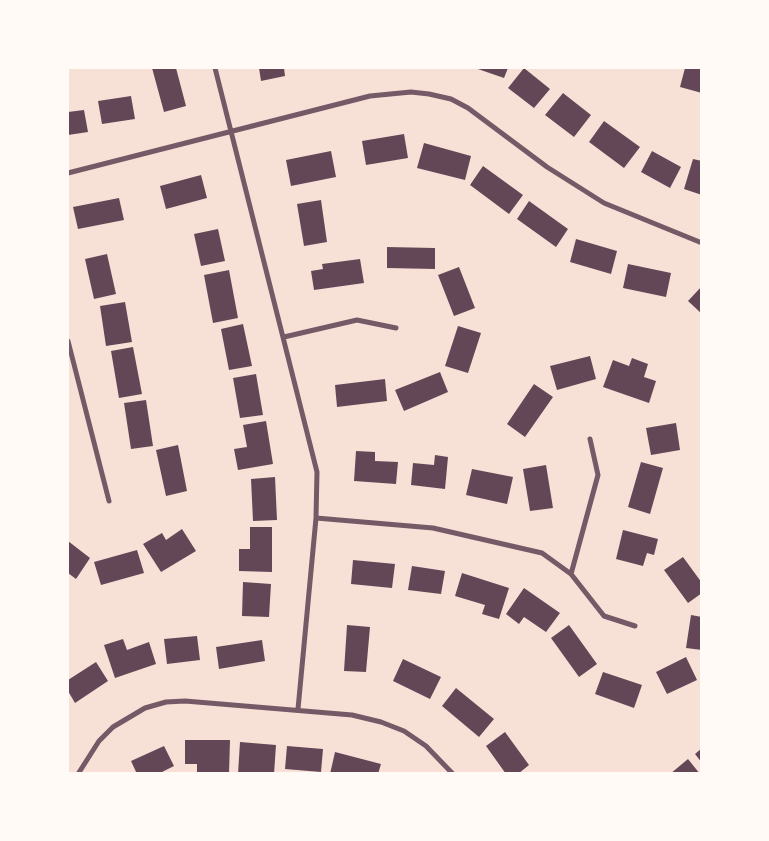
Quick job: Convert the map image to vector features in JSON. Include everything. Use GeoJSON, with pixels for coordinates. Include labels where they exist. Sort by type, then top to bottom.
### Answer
{"type":"FeatureCollection","features":[{"type":"Feature","properties":{"kind":"street"},"geometry":{"type":"LineString","coordinates":[[215,68],[317,472],[316,518],[298,709]]}},
{"type":"Feature","properties":{"kind":"street"},"geometry":{"type":"LineString","coordinates":[[68,173],[370,96],[411,92],[430,94],[451,99],[468,108],[547,167],[604,203],[702,243]]}},
{"type":"Feature","properties":{"kind":"street"},"geometry":{"type":"LineString","coordinates":[[284,337],[357,320],[396,328]]}},
{"type":"Feature","properties":{"kind":"street"},"geometry":{"type":"LineString","coordinates":[[68,341],[108,501]]}},
{"type":"Feature","properties":{"kind":"street"},"geometry":{"type":"LineString","coordinates":[[571,574],[598,475],[590,439]]}},
{"type":"Feature","properties":{"kind":"street"},"geometry":{"type":"LineString","coordinates":[[316,518],[457,532],[542,553],[571,574],[604,616],[636,626]]}},
{"type":"Feature","properties":{"kind":"street"},"geometry":{"type":"LineString","coordinates":[[78,774],[99,741],[113,727],[146,708],[166,702],[185,701],[352,715],[404,731],[426,746],[453,774]]}},
{"type":"Feature","properties":{"kind":"building"},"geometry":{"type":"Polygon","coordinates":[[[152,68],[176,68],[186,106],[164,112],[152,68]]]}},
{"type":"Feature","properties":{"kind":"building"},"geometry":{"type":"Polygon","coordinates":[[[259,68],[284,68],[285,76],[261,81],[259,68]]]}},
{"type":"Feature","properties":{"kind":"building"},"geometry":{"type":"Polygon","coordinates":[[[475,68],[508,68],[504,78],[475,68]]]}},
{"type":"Feature","properties":{"kind":"building"},"geometry":{"type":"Polygon","coordinates":[[[524,68],[550,89],[534,108],[508,88],[524,68]]]}},
{"type":"Feature","properties":{"kind":"building"},"geometry":{"type":"Polygon","coordinates":[[[685,68],[702,68],[702,93],[680,87],[685,68]]]}},
{"type":"Feature","properties":{"kind":"building"},"geometry":{"type":"Polygon","coordinates":[[[563,93],[591,115],[574,137],[545,115],[563,93]]]}},
{"type":"Feature","properties":{"kind":"building"},"geometry":{"type":"Polygon","coordinates":[[[131,96],[135,119],[102,124],[98,101],[131,96]]]}},
{"type":"Feature","properties":{"kind":"building"},"geometry":{"type":"Polygon","coordinates":[[[84,110],[88,132],[68,135],[68,112],[84,110]]]}},
{"type":"Feature","properties":{"kind":"building"},"geometry":{"type":"Polygon","coordinates":[[[604,121],[640,147],[624,168],[589,142],[604,121]]]}},
{"type":"Feature","properties":{"kind":"building"},"geometry":{"type":"Polygon","coordinates":[[[404,134],[408,158],[366,165],[362,141],[404,134]]]}},
{"type":"Feature","properties":{"kind":"building"},"geometry":{"type":"Polygon","coordinates":[[[424,143],[471,156],[465,180],[417,168],[424,143]]]}},
{"type":"Feature","properties":{"kind":"building"},"geometry":{"type":"Polygon","coordinates":[[[331,151],[336,177],[291,186],[286,160],[331,151]]]}},
{"type":"Feature","properties":{"kind":"building"},"geometry":{"type":"Polygon","coordinates":[[[652,151],[681,167],[670,188],[641,172],[652,151]]]}},
{"type":"Feature","properties":{"kind":"building"},"geometry":{"type":"Polygon","coordinates":[[[693,159],[702,161],[702,195],[684,189],[693,159]]]}},
{"type":"Feature","properties":{"kind":"building"},"geometry":{"type":"Polygon","coordinates":[[[483,166],[523,195],[509,214],[470,185],[483,166]]]}},
{"type":"Feature","properties":{"kind":"building"},"geometry":{"type":"Polygon","coordinates":[[[201,175],[207,198],[166,209],[160,186],[201,175]]]}},
{"type":"Feature","properties":{"kind":"building"},"geometry":{"type":"Polygon","coordinates":[[[119,198],[124,220],[78,229],[73,207],[119,198]]]}},
{"type":"Feature","properties":{"kind":"building"},"geometry":{"type":"Polygon","coordinates":[[[321,200],[327,242],[304,246],[297,204],[321,200]]]}},
{"type":"Feature","properties":{"kind":"building"},"geometry":{"type":"Polygon","coordinates":[[[529,201],[568,229],[556,247],[517,219],[529,201]]]}},
{"type":"Feature","properties":{"kind":"building"},"geometry":{"type":"Polygon","coordinates":[[[218,229],[225,261],[201,266],[194,234],[218,229]]]}},
{"type":"Feature","properties":{"kind":"building"},"geometry":{"type":"Polygon","coordinates":[[[576,239],[617,251],[611,274],[570,262],[576,239]]]}},
{"type":"Feature","properties":{"kind":"building"},"geometry":{"type":"Polygon","coordinates":[[[387,247],[435,248],[435,269],[387,268],[387,247]]]}},
{"type":"Feature","properties":{"kind":"building"},"geometry":{"type":"Polygon","coordinates":[[[107,254],[116,294],[94,299],[85,259],[107,254]]]}},
{"type":"Feature","properties":{"kind":"building"},"geometry":{"type":"Polygon","coordinates":[[[360,259],[364,283],[314,290],[311,271],[323,269],[322,264],[360,259]]]}},
{"type":"Feature","properties":{"kind":"building"},"geometry":{"type":"Polygon","coordinates":[[[628,264],[671,273],[666,297],[623,288],[628,264]]]}},
{"type":"Feature","properties":{"kind":"building"},"geometry":{"type":"Polygon","coordinates":[[[459,267],[475,308],[454,316],[438,275],[459,267]]]}},
{"type":"Feature","properties":{"kind":"building"},"geometry":{"type":"Polygon","coordinates":[[[229,270],[238,318],[213,323],[204,275],[229,270]]]}},
{"type":"Feature","properties":{"kind":"building"},"geometry":{"type":"Polygon","coordinates":[[[702,286],[702,314],[688,301],[702,286]]]}},
{"type":"Feature","properties":{"kind":"building"},"geometry":{"type":"Polygon","coordinates":[[[125,302],[132,342],[106,346],[100,306],[125,302]]]}},
{"type":"Feature","properties":{"kind":"building"},"geometry":{"type":"Polygon","coordinates":[[[243,324],[252,366],[229,370],[221,329],[243,324]]]}},
{"type":"Feature","properties":{"kind":"building"},"geometry":{"type":"Polygon","coordinates":[[[458,326],[481,333],[468,373],[445,366],[458,326]]]}},
{"type":"Feature","properties":{"kind":"building"},"geometry":{"type":"Polygon","coordinates":[[[133,347],[142,394],[119,398],[111,351],[133,347]]]}},
{"type":"Feature","properties":{"kind":"building"},"geometry":{"type":"Polygon","coordinates":[[[590,356],[596,379],[557,390],[550,366],[590,356]]]}},
{"type":"Feature","properties":{"kind":"building"},"geometry":{"type":"Polygon","coordinates":[[[632,358],[648,364],[644,377],[656,381],[649,403],[603,387],[613,360],[629,366],[632,358]]]}},
{"type":"Feature","properties":{"kind":"building"},"geometry":{"type":"Polygon","coordinates":[[[440,372],[448,392],[404,411],[395,390],[440,372]]]}},
{"type":"Feature","properties":{"kind":"building"},"geometry":{"type":"Polygon","coordinates":[[[256,374],[263,415],[240,418],[233,378],[256,374]]]}},
{"type":"Feature","properties":{"kind":"building"},"geometry":{"type":"Polygon","coordinates":[[[385,379],[387,401],[337,407],[335,385],[385,379]]]}},
{"type":"Feature","properties":{"kind":"building"},"geometry":{"type":"Polygon","coordinates":[[[534,384],[553,397],[525,437],[507,424],[534,384]]]}},
{"type":"Feature","properties":{"kind":"building"},"geometry":{"type":"Polygon","coordinates":[[[146,400],[153,446],[131,449],[124,403],[146,400]]]}},
{"type":"Feature","properties":{"kind":"building"},"geometry":{"type":"Polygon","coordinates":[[[266,421],[273,464],[238,470],[234,449],[247,447],[243,425],[266,421]]]}},
{"type":"Feature","properties":{"kind":"building"},"geometry":{"type":"Polygon","coordinates":[[[676,423],[680,450],[651,455],[646,428],[676,423]]]}},
{"type":"Feature","properties":{"kind":"building"},"geometry":{"type":"Polygon","coordinates":[[[178,445],[187,491],[166,496],[156,450],[178,445]]]}},
{"type":"Feature","properties":{"kind":"building"},"geometry":{"type":"Polygon","coordinates":[[[356,451],[375,452],[375,461],[398,462],[396,484],[354,481],[356,451]]]}},
{"type":"Feature","properties":{"kind":"building"},"geometry":{"type":"Polygon","coordinates":[[[435,455],[448,457],[445,489],[411,485],[413,463],[434,465],[435,455]]]}},
{"type":"Feature","properties":{"kind":"building"},"geometry":{"type":"Polygon","coordinates":[[[641,462],[663,468],[650,514],[628,507],[641,462]]]}},
{"type":"Feature","properties":{"kind":"building"},"geometry":{"type":"Polygon","coordinates":[[[546,465],[553,508],[530,511],[523,469],[546,465]]]}},
{"type":"Feature","properties":{"kind":"building"},"geometry":{"type":"Polygon","coordinates":[[[472,469],[513,477],[507,504],[466,495],[472,469]]]}},
{"type":"Feature","properties":{"kind":"building"},"geometry":{"type":"Polygon","coordinates":[[[275,477],[277,520],[253,521],[251,479],[275,477]]]}},
{"type":"Feature","properties":{"kind":"building"},"geometry":{"type":"Polygon","coordinates":[[[250,527],[272,527],[272,572],[239,571],[239,549],[250,549],[250,527]]]}},
{"type":"Feature","properties":{"kind":"building"},"geometry":{"type":"Polygon","coordinates":[[[182,529],[196,551],[161,572],[143,544],[162,533],[166,540],[182,529]]]}},
{"type":"Feature","properties":{"kind":"building"},"geometry":{"type":"Polygon","coordinates":[[[623,530],[658,539],[654,555],[647,553],[643,566],[616,559],[623,530]]]}},
{"type":"Feature","properties":{"kind":"building"},"geometry":{"type":"Polygon","coordinates":[[[68,541],[90,558],[76,579],[68,573],[68,541]]]}},
{"type":"Feature","properties":{"kind":"building"},"geometry":{"type":"Polygon","coordinates":[[[137,550],[144,573],[101,585],[94,562],[137,550]]]}},
{"type":"Feature","properties":{"kind":"building"},"geometry":{"type":"Polygon","coordinates":[[[683,557],[702,583],[702,593],[688,603],[664,570],[683,557]]]}},
{"type":"Feature","properties":{"kind":"building"},"geometry":{"type":"Polygon","coordinates":[[[353,560],[395,564],[392,588],[351,584],[353,560]]]}},
{"type":"Feature","properties":{"kind":"building"},"geometry":{"type":"Polygon","coordinates":[[[412,566],[445,571],[441,594],[408,590],[412,566]]]}},
{"type":"Feature","properties":{"kind":"building"},"geometry":{"type":"Polygon","coordinates":[[[462,573],[509,588],[499,619],[482,614],[485,605],[455,596],[462,573]]]}},
{"type":"Feature","properties":{"kind":"building"},"geometry":{"type":"Polygon","coordinates":[[[243,582],[271,584],[269,617],[242,616],[243,582]]]}},
{"type":"Feature","properties":{"kind":"building"},"geometry":{"type":"Polygon","coordinates":[[[524,588],[560,613],[546,632],[524,617],[519,624],[506,614],[524,588]]]}},
{"type":"Feature","properties":{"kind":"building"},"geometry":{"type":"Polygon","coordinates":[[[691,615],[702,617],[702,650],[686,648],[691,615]]]}},
{"type":"Feature","properties":{"kind":"building"},"geometry":{"type":"Polygon","coordinates":[[[347,625],[370,627],[366,672],[344,671],[347,625]]]}},
{"type":"Feature","properties":{"kind":"building"},"geometry":{"type":"Polygon","coordinates":[[[569,625],[597,664],[579,677],[551,638],[569,625]]]}},
{"type":"Feature","properties":{"kind":"building"},"geometry":{"type":"Polygon","coordinates":[[[197,636],[200,660],[167,664],[164,639],[197,636]]]}},
{"type":"Feature","properties":{"kind":"building"},"geometry":{"type":"Polygon","coordinates":[[[123,639],[127,650],[149,642],[156,664],[115,678],[104,645],[123,639]]]}},
{"type":"Feature","properties":{"kind":"building"},"geometry":{"type":"Polygon","coordinates":[[[262,640],[265,661],[219,669],[216,647],[262,640]]]}},
{"type":"Feature","properties":{"kind":"building"},"geometry":{"type":"Polygon","coordinates":[[[686,657],[697,680],[667,694],[656,672],[686,657]]]}},
{"type":"Feature","properties":{"kind":"building"},"geometry":{"type":"Polygon","coordinates":[[[403,659],[441,677],[430,699],[393,681],[403,659]]]}},
{"type":"Feature","properties":{"kind":"building"},"geometry":{"type":"Polygon","coordinates":[[[96,662],[108,681],[75,703],[68,691],[68,680],[96,662]]]}},
{"type":"Feature","properties":{"kind":"building"},"geometry":{"type":"Polygon","coordinates":[[[603,672],[642,685],[634,708],[595,694],[603,672]]]}},
{"type":"Feature","properties":{"kind":"building"},"geometry":{"type":"Polygon","coordinates":[[[456,688],[494,719],[479,737],[442,706],[456,688]]]}},
{"type":"Feature","properties":{"kind":"building"},"geometry":{"type":"Polygon","coordinates":[[[505,732],[529,765],[518,774],[506,774],[486,746],[505,732]]]}},
{"type":"Feature","properties":{"kind":"building"},"geometry":{"type":"Polygon","coordinates":[[[185,740],[230,740],[229,774],[197,774],[197,764],[185,764],[185,740]]]}},
{"type":"Feature","properties":{"kind":"building"},"geometry":{"type":"Polygon","coordinates":[[[240,742],[276,745],[274,774],[238,774],[240,742]]]}},
{"type":"Feature","properties":{"kind":"building"},"geometry":{"type":"Polygon","coordinates":[[[164,746],[174,766],[158,774],[137,774],[131,761],[164,746]]]}},
{"type":"Feature","properties":{"kind":"building"},"geometry":{"type":"Polygon","coordinates":[[[287,746],[323,749],[321,772],[285,769],[287,746]]]}},
{"type":"Feature","properties":{"kind":"building"},"geometry":{"type":"Polygon","coordinates":[[[702,748],[702,763],[695,754],[702,748]]]}},
{"type":"Feature","properties":{"kind":"building"},"geometry":{"type":"Polygon","coordinates":[[[335,752],[381,764],[378,774],[330,774],[335,752]]]}},
{"type":"Feature","properties":{"kind":"building"},"geometry":{"type":"Polygon","coordinates":[[[688,759],[700,774],[670,774],[688,759]]]}}]}
